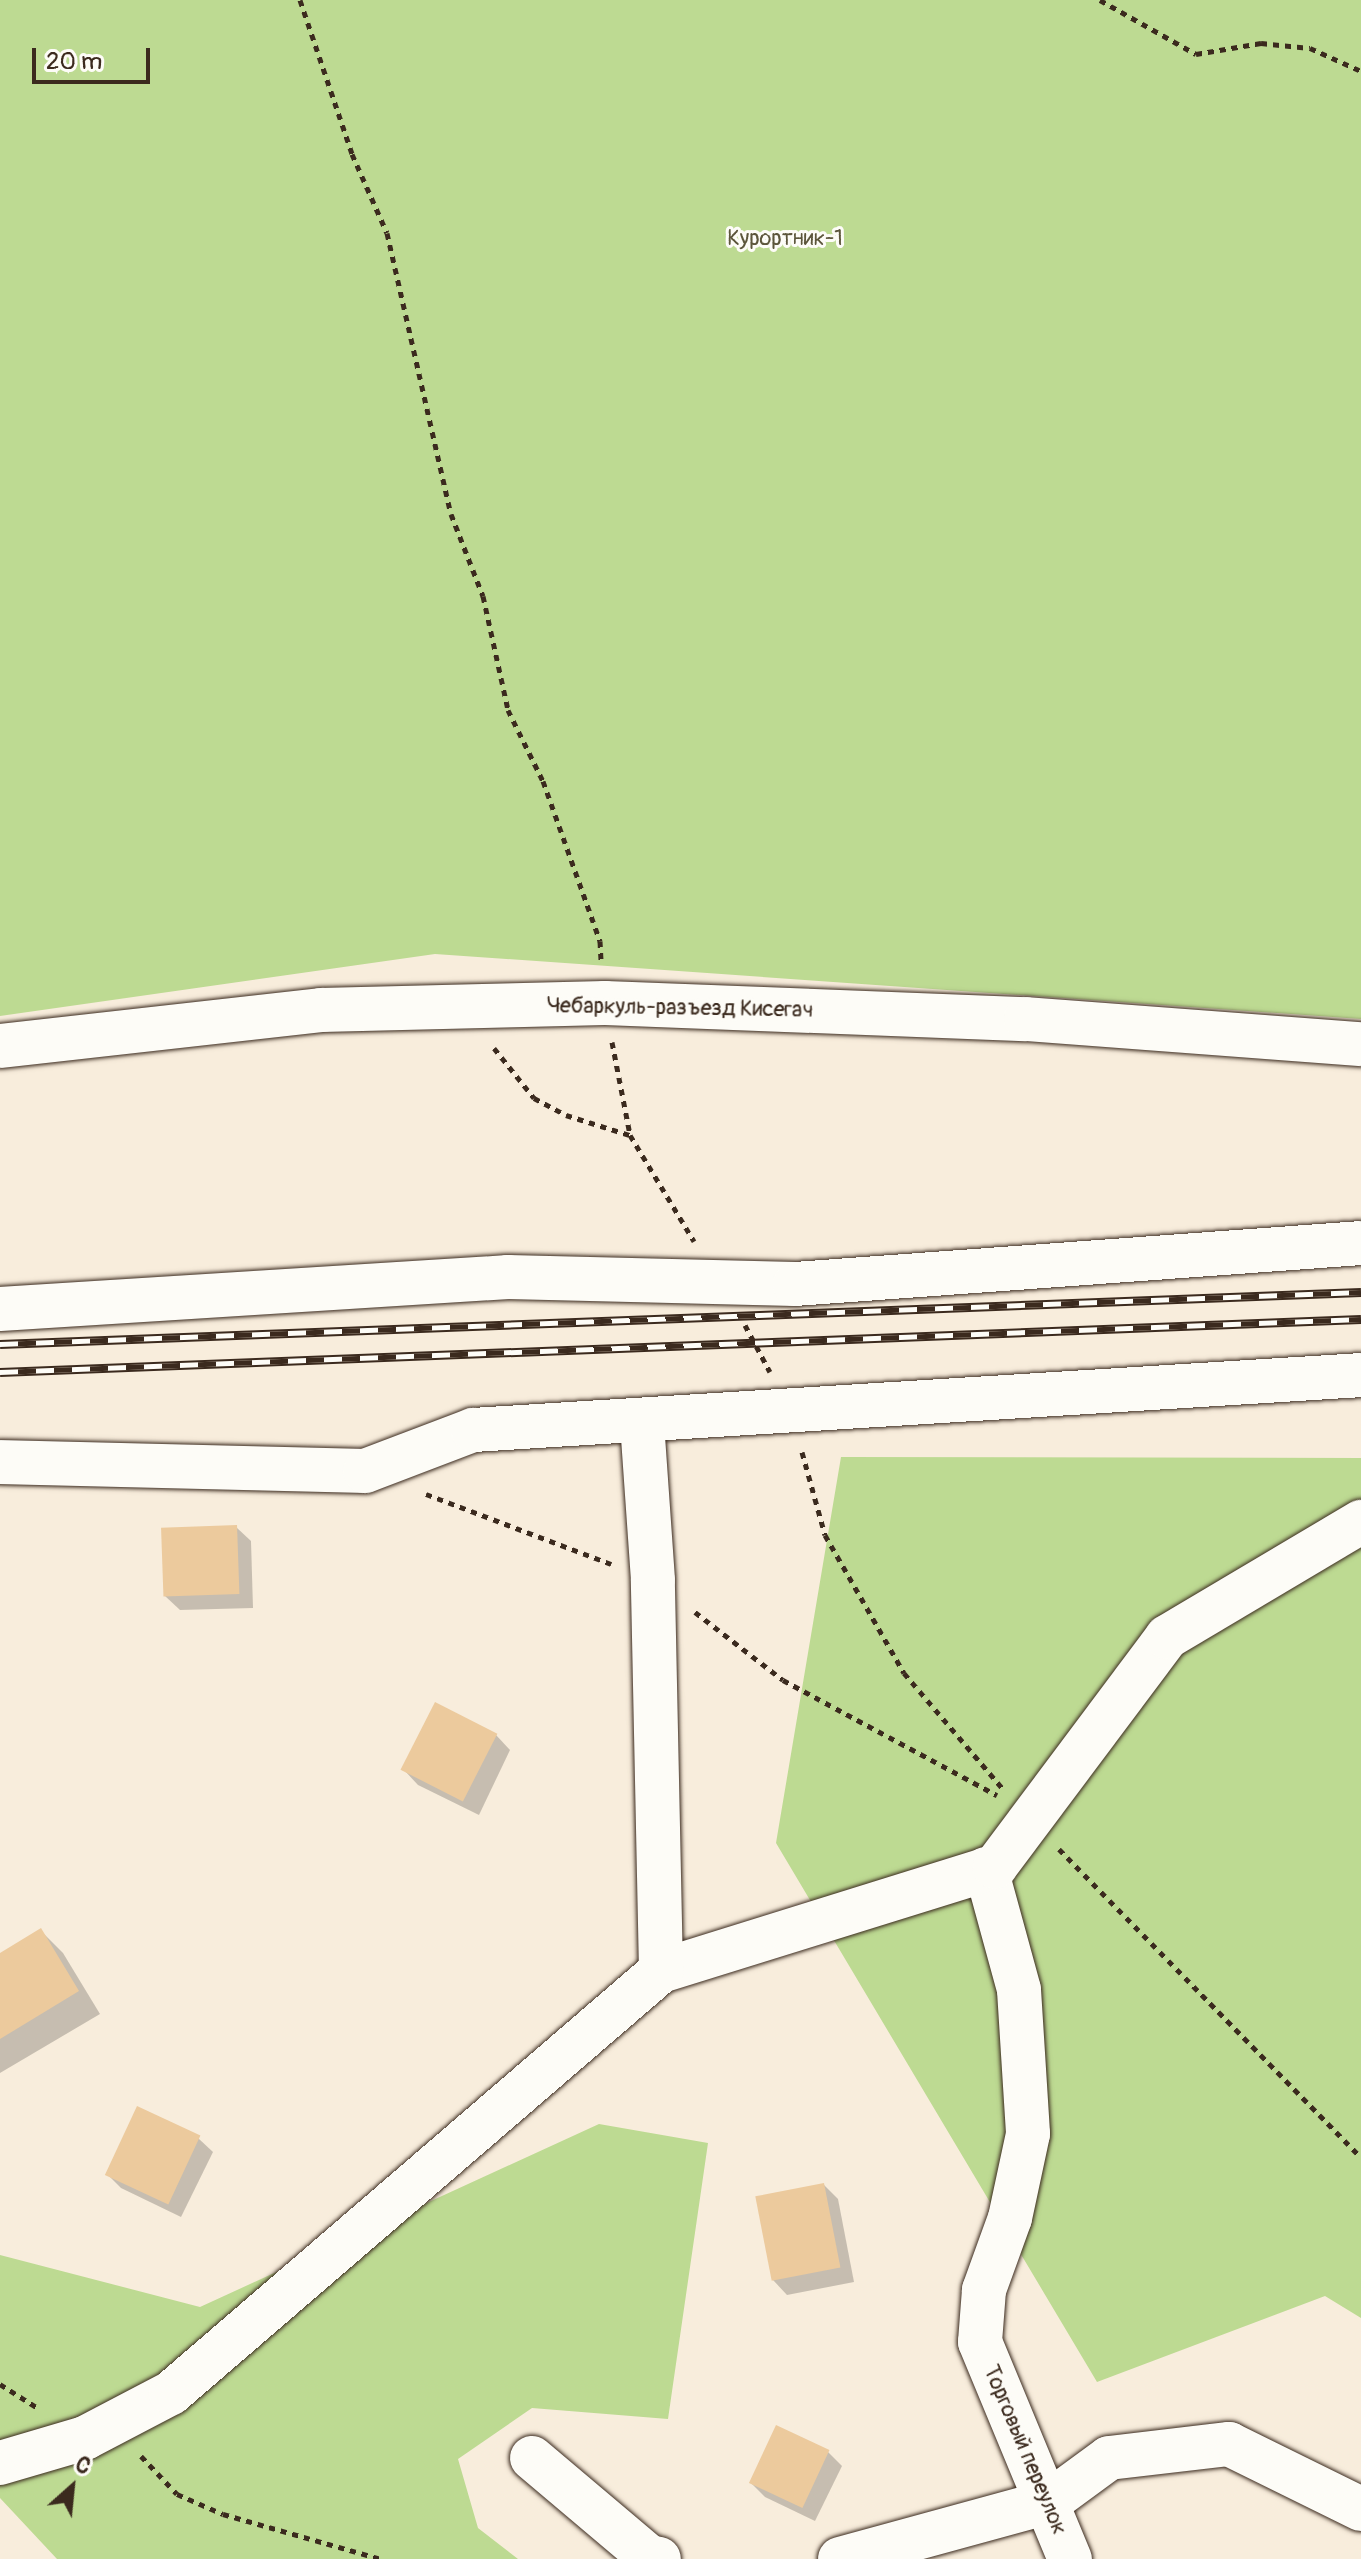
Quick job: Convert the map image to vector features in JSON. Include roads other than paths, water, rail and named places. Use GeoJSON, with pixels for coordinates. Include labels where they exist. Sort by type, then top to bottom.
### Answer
{"type":"FeatureCollection","features":[{"type":"Feature","properties":{"kind":"street","name":"Чебаркуль-разъезд Кисегач"},"geometry":{"type":"LineString","coordinates":[[0,1046],[321,1010],[605,1003],[1026,1019],[1361,1044]]}},
{"type":"Feature","properties":{"kind":"street"},"geometry":{"type":"LineString","coordinates":[[0,1309],[508,1277],[795,1284],[1361,1243]]}},
{"type":"Feature","properties":{"kind":"street"},"geometry":{"type":"LineString","coordinates":[[0,1462],[365,1471],[473,1430],[642,1423],[1361,1375]]}},
{"type":"Feature","properties":{"kind":"street"},"geometry":{"type":"LineString","coordinates":[[642,1423],[653,1580],[661,1971]]}},
{"type":"Feature","properties":{"kind":"street"},"geometry":{"type":"LineString","coordinates":[[0,2463],[85,2438],[171,2393],[661,1971],[995,1867],[1167,1637],[1361,1522]]}},
{"type":"Feature","properties":{"kind":"street","name":"Торговый переулок"},"geometry":{"type":"LineString","coordinates":[[986,1869],[1019,1990],[1028,2134],[1010,2218],[984,2290],[980,2342],[1049,2502],[1070,2559]]}},
{"type":"Feature","properties":{"kind":"street"},"geometry":{"type":"LineString","coordinates":[[840,2559],[1049,2502],[1109,2458],[1229,2444],[1361,2509]]}},
{"type":"Feature","properties":{"kind":"street"},"geometry":{"type":"LineString","coordinates":[[532,2458],[649,2557],[659,2559]]}},
{"type":"Feature","properties":{"kind":"railway"},"geometry":{"type":"LineString","coordinates":[[0,1344],[1361,1292]]}},
{"type":"Feature","properties":{"kind":"railway"},"geometry":{"type":"LineString","coordinates":[[0,1372],[1361,1319]]}},
{"type":"Feature","properties":{"kind":"park label","name":"Курортник-1"},"geometry":{"type":"Point","coordinates":[785,239]}}]}
